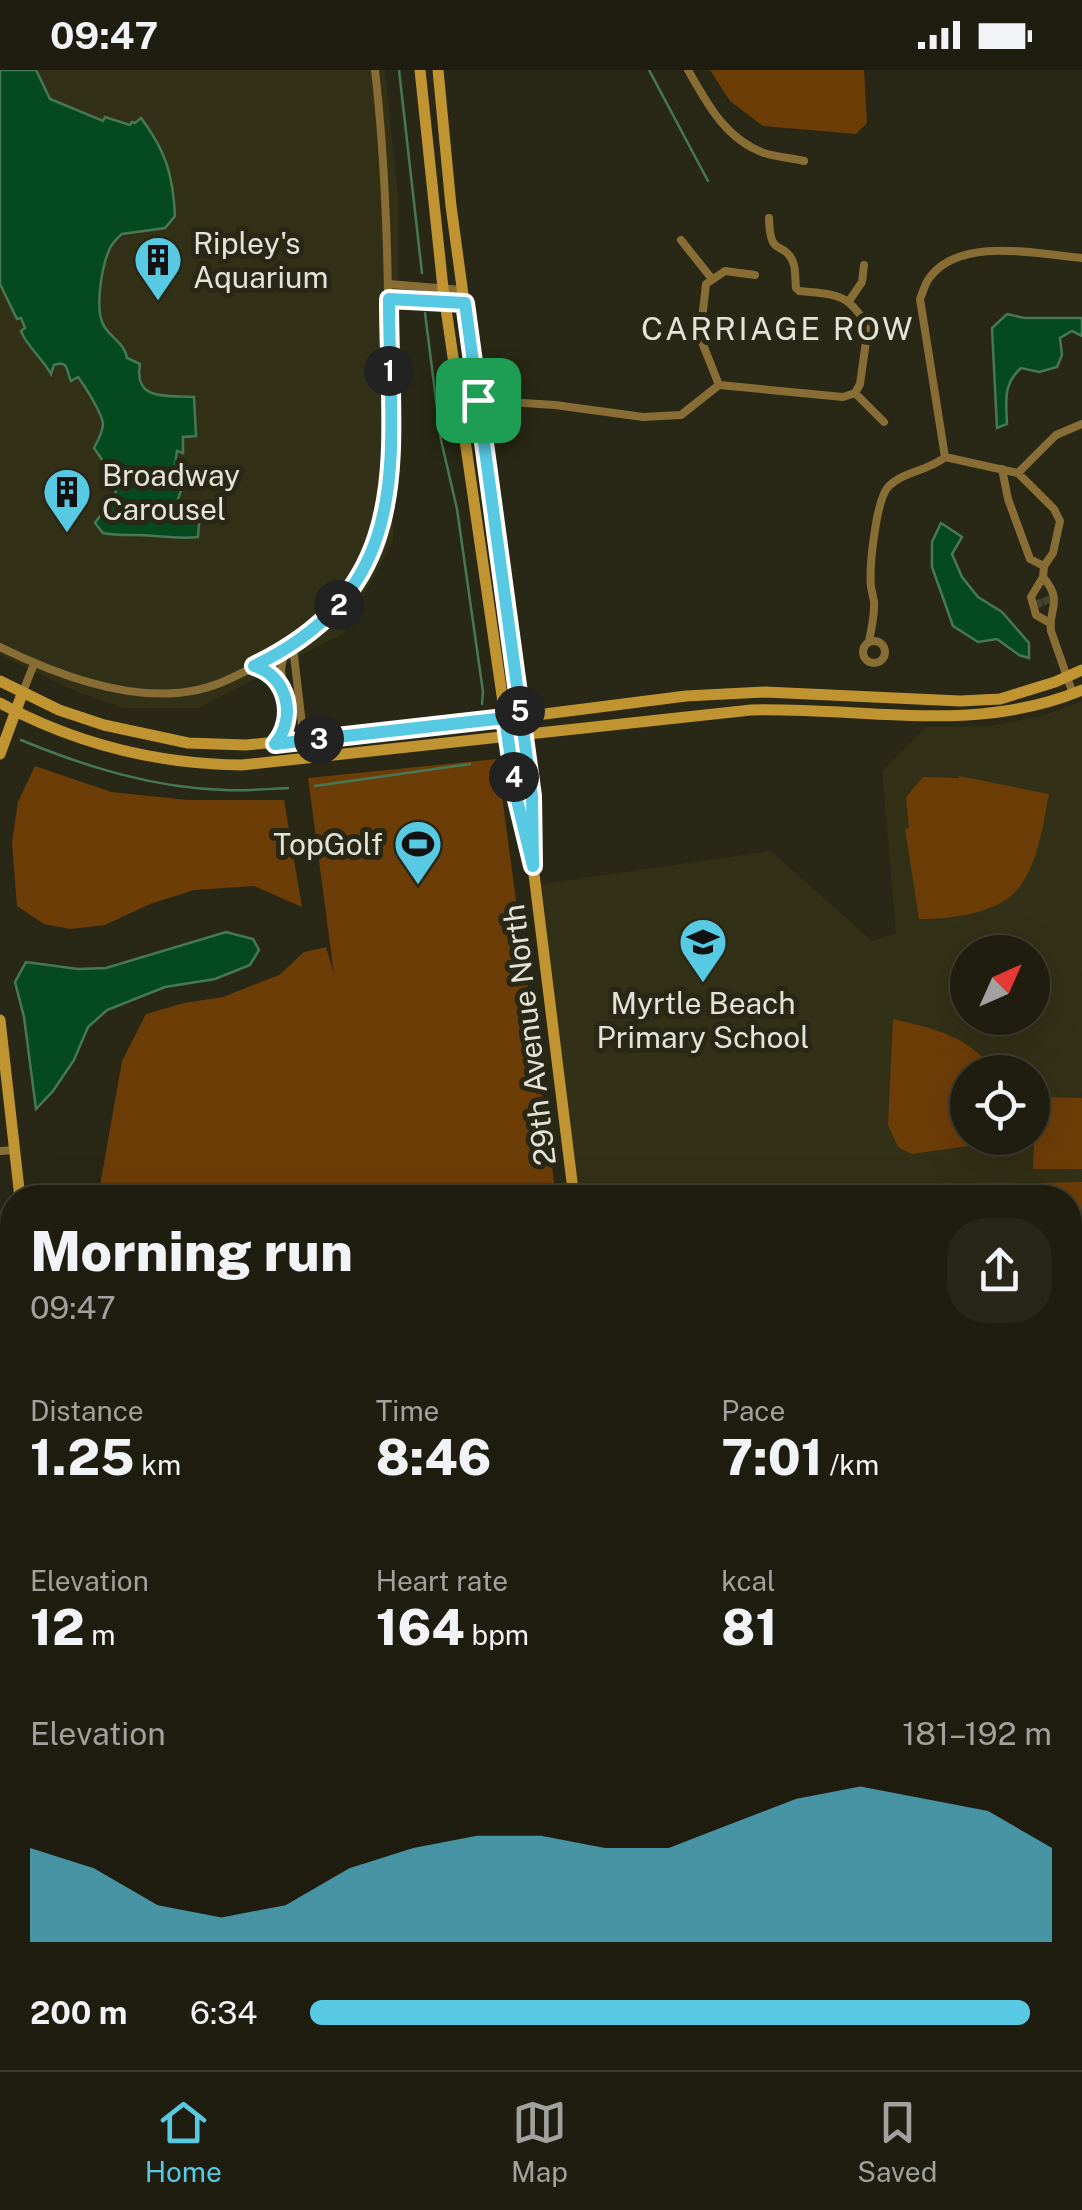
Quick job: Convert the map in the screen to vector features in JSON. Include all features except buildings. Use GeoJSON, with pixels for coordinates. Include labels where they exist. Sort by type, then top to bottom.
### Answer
{"type":"FeatureCollection","features":[{"type":"Feature","properties":{"kind":"main road","name":"29th Avenue North"},"geometry":{"type":"LineString","coordinates":[[420,70],[443,288],[517,800],[533,866]]}},
{"type":"Feature","properties":{"kind":"main road","name":"29th Avenue North"},"geometry":{"type":"LineString","coordinates":[[438,70],[451,206],[532,796],[533,866],[572,1185]]}},
{"type":"Feature","properties":{"kind":"main road"},"geometry":{"type":"LineString","coordinates":[[0,681],[85,720],[138,734],[204,744],[275,744],[686,696],[745,693],[1000,699],[1082,670]]}},
{"type":"Feature","properties":{"kind":"main road"},"geometry":{"type":"LineString","coordinates":[[0,703],[102,746],[167,760],[270,764],[751,710],[957,717],[1058,700],[1078,692]]}},
{"type":"Feature","properties":{"kind":"main road"},"geometry":{"type":"LineString","coordinates":[[0,754],[22,694]]}},
{"type":"Feature","properties":{"kind":"main road"},"geometry":{"type":"LineString","coordinates":[[0,1020],[19,1185]]}},
{"type":"Feature","properties":{"kind":"street"},"geometry":{"type":"LineString","coordinates":[[0,647],[34,664],[110,688],[195,690],[284,652],[334,612],[355,585],[380,531],[389,491],[393,443],[385,170],[375,70]]}},
{"type":"Feature","properties":{"kind":"street"},"geometry":{"type":"LineString","coordinates":[[688,70],[715,117],[733,136],[762,152],[804,161]]}},
{"type":"Feature","properties":{"kind":"street"},"geometry":{"type":"LineString","coordinates":[[478,400],[556,405],[643,417],[681,415],[719,385],[842,397],[855,393],[860,384],[868,328],[853,304],[837,296],[796,288],[792,259],[770,240],[770,218]]}},
{"type":"Feature","properties":{"kind":"street"},"geometry":{"type":"LineString","coordinates":[[681,240],[712,279]]}},
{"type":"Feature","properties":{"kind":"street"},"geometry":{"type":"LineString","coordinates":[[945,457],[920,299],[930,278],[948,261],[964,254],[988,251],[1082,258]]}},
{"type":"Feature","properties":{"kind":"street"},"geometry":{"type":"LineString","coordinates":[[849,302],[862,282],[864,265]]}},
{"type":"Feature","properties":{"kind":"street"},"geometry":{"type":"LineString","coordinates":[[719,385],[700,337],[706,284],[725,271],[755,275]]}},
{"type":"Feature","properties":{"kind":"street"},"geometry":{"type":"LineString","coordinates":[[389,284],[443,288],[464,296]]}},
{"type":"Feature","properties":{"kind":"street"},"geometry":{"type":"LineString","coordinates":[[389,299],[445,302],[464,296]]}},
{"type":"Feature","properties":{"kind":"street"},"geometry":{"type":"LineString","coordinates":[[855,393],[884,422]]}},
{"type":"Feature","properties":{"kind":"street"},"geometry":{"type":"LineString","coordinates":[[1018,473],[1056,435],[1082,424]]}},
{"type":"Feature","properties":{"kind":"street"},"geometry":{"type":"LineString","coordinates":[[945,457],[1018,473],[1054,508],[1060,522],[1053,553],[1044,566],[1045,612]]}},
{"type":"Feature","properties":{"kind":"street"},"geometry":{"type":"LineString","coordinates":[[870,642],[874,602],[870,584],[881,496],[899,479],[936,465],[945,457]]}},
{"type":"Feature","properties":{"kind":"street"},"geometry":{"type":"LineString","coordinates":[[1002,470],[1030,559],[1044,566]]}},
{"type":"Feature","properties":{"kind":"street"},"geometry":{"type":"LineString","coordinates":[[1046,581],[1054,613],[1036,615],[1031,596],[1034,588],[1046,581]]}},
{"type":"Feature","properties":{"kind":"street"},"geometry":{"type":"LineString","coordinates":[[1034,588],[1067,676],[1078,692]]}},
{"type":"Feature","properties":{"kind":"street"},"geometry":{"type":"LineString","coordinates":[[293,646],[302,724],[318,739]]}},
{"type":"Feature","properties":{"kind":"street"},"geometry":{"type":"LineString","coordinates":[[275,744],[288,721],[281,670],[284,652]]}},
{"type":"Feature","properties":{"kind":"street"},"geometry":{"type":"LineString","coordinates":[[22,694],[34,664]]}},
{"type":"Feature","properties":{"kind":"street"},"geometry":{"type":"LineString","coordinates":[[254,666],[266,670],[283,689]]}},
{"type":"Feature","properties":{"kind":"street"},"geometry":{"type":"LineString","coordinates":[[0,1151],[15,1150]]}},
{"type":"Feature","properties":{"kind":"shaded area"},"geometry":{"type":"Polygon","coordinates":[[[0,70],[385,70],[398,195],[398,422],[393,541],[344,633],[199,708],[124,708],[77,692],[0,655],[0,70]]]}},
{"type":"Feature","properties":{"kind":"shaded area"},"geometry":{"type":"Polygon","coordinates":[[[0,70],[36,70],[50,99],[103,121],[105,117],[130,125],[141,118],[157,141],[170,176],[175,216],[165,228],[122,234],[113,243],[102,275],[101,319],[127,358],[140,364],[139,376],[147,391],[194,397],[196,436],[183,437],[183,453],[177,451],[175,465],[183,487],[179,510],[199,523],[198,537],[110,534],[103,533],[95,523],[114,496],[118,482],[116,466],[105,464],[94,448],[102,418],[78,377],[71,381],[65,365],[54,365],[51,374],[23,336],[21,318],[17,319],[0,284],[0,70]]]}},
{"type":"Feature","properties":{"kind":"shaded area"},"geometry":{"type":"Polygon","coordinates":[[[710,70],[864,70],[867,123],[856,134],[763,126],[730,101],[710,70]]]}},
{"type":"Feature","properties":{"kind":"shaded area"},"geometry":{"type":"Polygon","coordinates":[[[1007,314],[1024,318],[1082,318],[1082,336],[1072,331],[1060,338],[1062,355],[1057,367],[1039,372],[1021,368],[1015,374],[1007,393],[1007,424],[997,428],[992,328],[1007,314]]]}},
{"type":"Feature","properties":{"kind":"shaded area"},"geometry":{"type":"Polygon","coordinates":[[[941,523],[962,537],[952,554],[962,577],[978,597],[1002,612],[1029,643],[1029,658],[997,639],[978,642],[953,626],[932,567],[932,542],[941,523]]]}},
{"type":"Feature","properties":{"kind":"shaded area"},"geometry":{"type":"Polygon","coordinates":[[[1082,701],[1082,1185],[572,1185],[535,885],[771,851],[872,941],[896,933],[882,771],[926,727],[989,726],[1041,716],[1082,701]]]}},
{"type":"Feature","properties":{"kind":"shaded area"},"geometry":{"type":"Polygon","coordinates":[[[497,759],[554,1185],[100,1185],[122,1061],[146,1014],[223,997],[279,975],[304,952],[326,947],[334,974],[308,778],[497,759]]]}},
{"type":"Feature","properties":{"kind":"shaded area"},"geometry":{"type":"Polygon","coordinates":[[[35,766],[111,792],[188,800],[284,800],[302,907],[254,886],[194,890],[150,904],[105,925],[70,929],[44,924],[17,906],[12,842],[18,802],[35,766]]]}},
{"type":"Feature","properties":{"kind":"shaded area"},"geometry":{"type":"Polygon","coordinates":[[[959,776],[1049,794],[1040,841],[1021,885],[1001,903],[960,916],[919,919],[905,829],[909,828],[906,797],[923,777],[959,776]]]}},
{"type":"Feature","properties":{"kind":"shaded area"},"geometry":{"type":"Polygon","coordinates":[[[226,932],[253,939],[259,950],[250,965],[215,979],[165,987],[107,1010],[88,1027],[74,1060],[36,1109],[24,1017],[15,982],[26,962],[78,969],[106,968],[226,932]]]}},
{"type":"Feature","properties":{"kind":"shaded area"},"geometry":{"type":"Polygon","coordinates":[[[893,1019],[950,1035],[980,1055],[950,1055],[950,1149],[912,1154],[898,1147],[888,1125],[893,1019]]]}},
{"type":"Feature","properties":{"kind":"shaded area"},"geometry":{"type":"Polygon","coordinates":[[[1050,1097],[1082,1098],[1082,1169],[1033,1169],[1034,1155],[1050,1155],[1050,1097]]]}},
{"type":"Feature","properties":{"kind":"shaded area"},"geometry":{"type":"Polygon","coordinates":[[[1082,1182],[1082,1185],[956,1185],[1082,1182]]]}},
{"type":"Feature","properties":{"kind":"waterway"},"geometry":{"type":"LineString","coordinates":[[399,70],[422,273]]}},
{"type":"Feature","properties":{"kind":"waterway"},"geometry":{"type":"LineString","coordinates":[[649,70],[708,181]]}},
{"type":"Feature","properties":{"kind":"waterway"},"geometry":{"type":"LineString","coordinates":[[425,313],[441,440],[457,509],[482,704]]}},
{"type":"Feature","properties":{"kind":"waterway"},"geometry":{"type":"LineString","coordinates":[[21,740],[95,767],[172,785],[233,790],[288,788]]}},
{"type":"Feature","properties":{"kind":"waterway"},"geometry":{"type":"LineString","coordinates":[[315,786],[470,764]]}},
{"type":"Feature","properties":{"kind":"tunnel"},"geometry":{"type":"LineString","coordinates":[[1045,597],[1048,604]]}},
{"type":"Feature","properties":{"kind":"tunnel"},"geometry":{"type":"LineString","coordinates":[[1037,600],[1040,608]]}},
{"type":"Feature","properties":{"kind":"place","name":"Ripley's Aquarium"},"geometry":{"type":"Point","coordinates":[158,302]}},
{"type":"Feature","properties":{"kind":"place","name":"Broadway Carousel"},"geometry":{"type":"Point","coordinates":[67,534]}},
{"type":"Feature","properties":{"kind":"place","name":"TopGolf"},"geometry":{"type":"Point","coordinates":[418,886]}},
{"type":"Feature","properties":{"kind":"place","name":"Myrtle Beach Primary School"},"geometry":{"type":"Point","coordinates":[703,984]}},
{"type":"Feature","properties":{"kind":"district","name":"CARRIAGE ROW"},"geometry":{"type":"Point","coordinates":[778,328]}},
{"type":"Feature","properties":{"kind":"route"},"geometry":{"type":"LineString","coordinates":[[389,299],[465,303],[478,400],[532,796],[533,866],[517,800],[505,718],[275,744],[288,721],[283,689],[266,670],[254,666],[293,646],[334,612],[355,585],[376,544],[387,504],[393,443],[389,299]]}}]}
